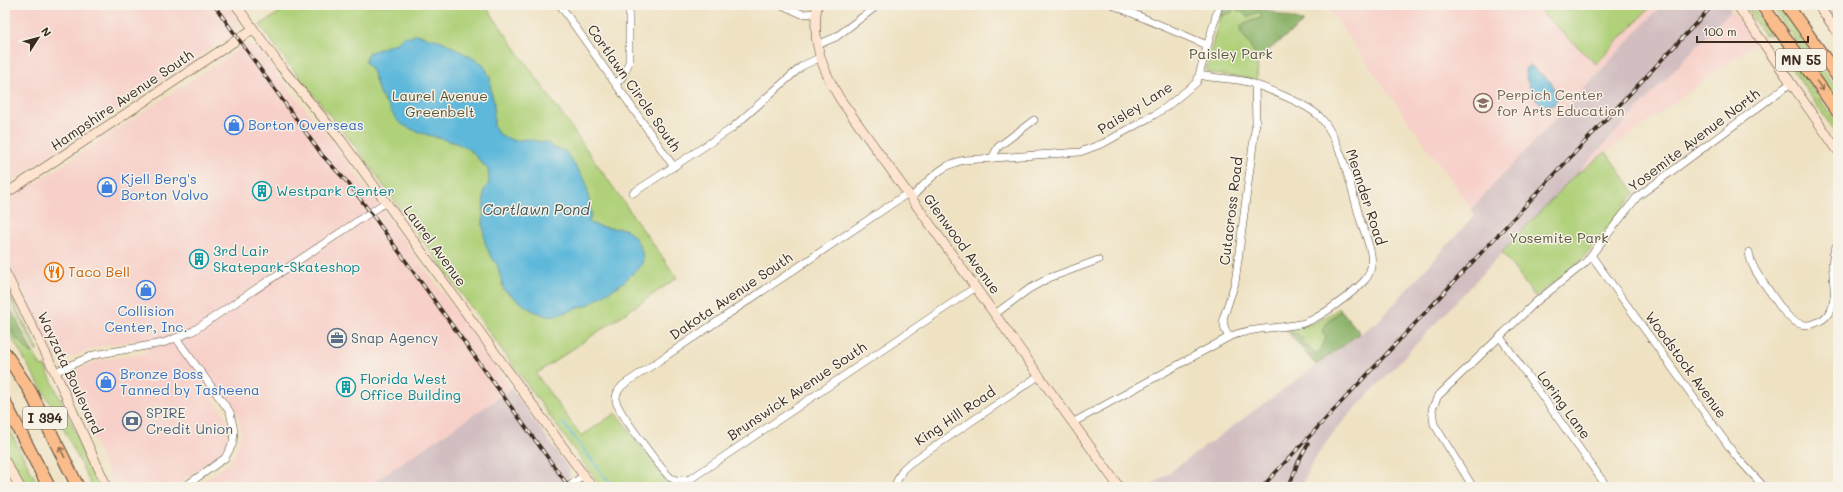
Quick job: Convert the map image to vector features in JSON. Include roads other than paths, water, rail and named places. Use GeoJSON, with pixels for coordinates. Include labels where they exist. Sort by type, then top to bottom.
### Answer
{"type":"FeatureCollection","features":[{"type":"Feature","properties":{"kind":"highway","name":"MN 55"},"geometry":{"type":"LineString","coordinates":[[1787,5],[1838,77]]}},
{"type":"Feature","properties":{"kind":"highway","name":"MN 55"},"geometry":{"type":"LineString","coordinates":[[1763,7],[1838,112]]}},
{"type":"Feature","properties":{"kind":"highway","name":"I 394"},"geometry":{"type":"LineString","coordinates":[[5,353],[30,391],[78,487]]}},
{"type":"Feature","properties":{"kind":"highway","name":"I 394"},"geometry":{"type":"LineString","coordinates":[[5,403],[49,487]]}},
{"type":"Feature","properties":{"kind":"street","name":"Laurel Avenue"},"geometry":{"type":"LineString","coordinates":[[236,5],[298,88],[341,140],[592,487]]}},
{"type":"Feature","properties":{"kind":"street","name":"Cortlawn Circle South"},"geometry":{"type":"LineString","coordinates":[[560,5],[674,167]]}},
{"type":"Feature","properties":{"kind":"street"},"geometry":{"type":"LineString","coordinates":[[616,84],[623,76],[629,62],[630,5]]}},
{"type":"Feature","properties":{"kind":"street"},"geometry":{"type":"LineString","coordinates":[[782,5],[802,14],[816,9]]}},
{"type":"Feature","properties":{"kind":"street"},"geometry":{"type":"LineString","coordinates":[[817,45],[836,37],[878,5]]}},
{"type":"Feature","properties":{"kind":"street"},"geometry":{"type":"LineString","coordinates":[[1113,5],[1207,45]]}},
{"type":"Feature","properties":{"kind":"street","name":"Paisley Lane"},"geometry":{"type":"LineString","coordinates":[[909,196],[946,165],[965,160],[1073,153],[1089,150],[1165,108],[1193,86],[1200,75],[1219,5]]}},
{"type":"Feature","properties":{"kind":"street"},"geometry":{"type":"LineString","coordinates":[[1737,5],[1838,151]]}},
{"type":"Feature","properties":{"kind":"street"},"geometry":{"type":"LineString","coordinates":[[1818,5],[1838,34]]}},
{"type":"Feature","properties":{"kind":"street","name":"Glenwood Avenue"},"geometry":{"type":"LineString","coordinates":[[816,9],[817,45],[819,58],[840,99],[909,196],[1040,374],[1119,487]]}},
{"type":"Feature","properties":{"kind":"street","name":"Hampshire Avenue South"},"geometry":{"type":"LineString","coordinates":[[5,194],[253,29]]}},
{"type":"Feature","properties":{"kind":"street"},"geometry":{"type":"LineString","coordinates":[[633,192],[731,129],[802,66],[819,58]]}},
{"type":"Feature","properties":{"kind":"street","name":"Meander Road"},"geometry":{"type":"LineString","coordinates":[[1074,422],[1229,337],[1246,331],[1301,324],[1312,320],[1330,308],[1364,280],[1370,271],[1372,260],[1342,160],[1323,121],[1306,107],[1255,85],[1242,81],[1200,75]]}},
{"type":"Feature","properties":{"kind":"street","name":"Yosemite Avenue North"},"geometry":{"type":"LineString","coordinates":[[1473,487],[1432,420],[1432,409],[1435,401],[1442,392],[1537,301],[1577,270],[1591,255],[1627,209],[1645,190],[1791,83]]}},
{"type":"Feature","properties":{"kind":"street","name":"Cutacross Road"},"geometry":{"type":"LineString","coordinates":[[1229,337],[1223,323],[1235,282],[1256,122],[1255,85]]}},
{"type":"Feature","properties":{"kind":"street"},"geometry":{"type":"LineString","coordinates":[[992,158],[998,147],[1034,120]]}},
{"type":"Feature","properties":{"kind":"street","name":"Dakota Avenue South"},"geometry":{"type":"LineString","coordinates":[[641,440],[620,411],[616,401],[618,390],[623,385],[909,196]]}},
{"type":"Feature","properties":{"kind":"street"},"geometry":{"type":"LineString","coordinates":[[55,372],[104,352],[148,346],[176,338],[201,327],[386,202]]}},
{"type":"Feature","properties":{"kind":"street"},"geometry":{"type":"LineString","coordinates":[[1749,252],[1754,268],[1785,313],[1794,321],[1810,325],[1825,317],[1831,309],[1833,299],[1832,259],[1838,243]]}},
{"type":"Feature","properties":{"kind":"street","name":"Woodstock Avenue"},"geometry":{"type":"LineString","coordinates":[[1591,255],[1735,455],[1764,487]]}},
{"type":"Feature","properties":{"kind":"street"},"geometry":{"type":"LineString","coordinates":[[996,314],[1029,289],[1049,278],[1098,260]]}},
{"type":"Feature","properties":{"kind":"street","name":"Wayzata Boulevard"},"geometry":{"type":"LineString","coordinates":[[5,272],[55,372],[107,487]]}},
{"type":"Feature","properties":{"kind":"street","name":"Brunswick Avenue South"},"geometry":{"type":"LineString","coordinates":[[641,440],[672,478],[683,481],[692,478],[976,287]]}},
{"type":"Feature","properties":{"kind":"street","name":"Loring Lane"},"geometry":{"type":"LineString","coordinates":[[1500,337],[1607,487]]}},
{"type":"Feature","properties":{"kind":"street"},"geometry":{"type":"LineString","coordinates":[[176,338],[230,412],[234,431],[233,443],[225,458],[184,487]]}},
{"type":"Feature","properties":{"kind":"street","name":"King Hill Road"},"geometry":{"type":"LineString","coordinates":[[894,487],[903,469],[910,463],[1040,374]]}},
{"type":"Feature","properties":{"kind":"street"},"geometry":{"type":"LineString","coordinates":[[5,461],[20,487]]}},
{"type":"Feature","properties":{"kind":"street"},"geometry":{"type":"LineString","coordinates":[[568,487],[583,476]]}},
{"type":"Feature","properties":{"kind":"water","name":"Cortlawn Pond"},"geometry":{"type":"Polygon","coordinates":[[[415,34],[442,41],[483,64],[490,77],[491,92],[494,102],[494,126],[499,134],[514,141],[526,139],[548,143],[554,148],[565,151],[586,182],[591,213],[589,223],[602,227],[627,230],[634,237],[641,248],[643,256],[642,264],[624,282],[588,305],[557,315],[547,316],[531,310],[504,290],[497,264],[491,257],[485,243],[483,224],[484,190],[489,183],[488,169],[473,153],[461,145],[411,129],[398,121],[380,94],[372,72],[365,62],[368,53],[399,42],[404,36],[412,37],[415,34]]]}},
{"type":"Feature","properties":{"kind":"water"},"geometry":{"type":"Polygon","coordinates":[[[1529,66],[1551,82],[1558,98],[1554,105],[1541,103],[1534,96],[1525,74],[1525,69],[1529,66]]]}},
{"type":"Feature","properties":{"kind":"waterway"},"geometry":{"type":"LineString","coordinates":[[563,423],[613,487]]}},
{"type":"Feature","properties":{"kind":"railway"},"geometry":{"type":"LineString","coordinates":[[214,5],[322,155],[348,183],[371,213],[569,487]]}},
{"type":"Feature","properties":{"kind":"railway"},"geometry":{"type":"LineString","coordinates":[[1262,487],[1713,5]]}},
{"type":"Feature","properties":{"kind":"railway"},"geometry":{"type":"LineString","coordinates":[[1289,487],[1298,462],[1308,444]]}},
{"type":"Feature","properties":{"kind":"place","name":"Perpich Center for Arts Education"},"geometry":{"type":"Point","coordinates":[1483,103]}},
{"type":"Feature","properties":{"kind":"place","name":"Borton Overseas"},"geometry":{"type":"Point","coordinates":[234,125]}},
{"type":"Feature","properties":{"kind":"place","name":"Kjell Berg's Borton Volvo"},"geometry":{"type":"Point","coordinates":[107,187]}},
{"type":"Feature","properties":{"kind":"place","name":"Westpark Center"},"geometry":{"type":"Point","coordinates":[262,191]}},
{"type":"Feature","properties":{"kind":"place","name":"3rd Lair Skatepark-Skateshop"},"geometry":{"type":"Point","coordinates":[199,259]}},
{"type":"Feature","properties":{"kind":"place","name":"Taco Bell"},"geometry":{"type":"Point","coordinates":[54,272]}},
{"type":"Feature","properties":{"kind":"place","name":"Collision Center, Inc."},"geometry":{"type":"Point","coordinates":[146,290]}},
{"type":"Feature","properties":{"kind":"place","name":"Snap Agency"},"geometry":{"type":"Point","coordinates":[337,338]}},
{"type":"Feature","properties":{"kind":"place","name":"Bronze Boss Tanned by Tasheena"},"geometry":{"type":"Point","coordinates":[106,382]}},
{"type":"Feature","properties":{"kind":"place","name":"Florida West Office Building"},"geometry":{"type":"Point","coordinates":[346,387]}},
{"type":"Feature","properties":{"kind":"place","name":"SPIRE Credit Union"},"geometry":{"type":"Point","coordinates":[132,421]}},
{"type":"Feature","properties":{"kind":"park label","name":"Paisley Park"},"geometry":{"type":"Point","coordinates":[1231,54]}},
{"type":"Feature","properties":{"kind":"park label","name":"Laurel Avenue Greenbelt"},"geometry":{"type":"Point","coordinates":[440,104]}},
{"type":"Feature","properties":{"kind":"park label","name":"Yosemite Park"},"geometry":{"type":"Point","coordinates":[1559,238]}}]}
